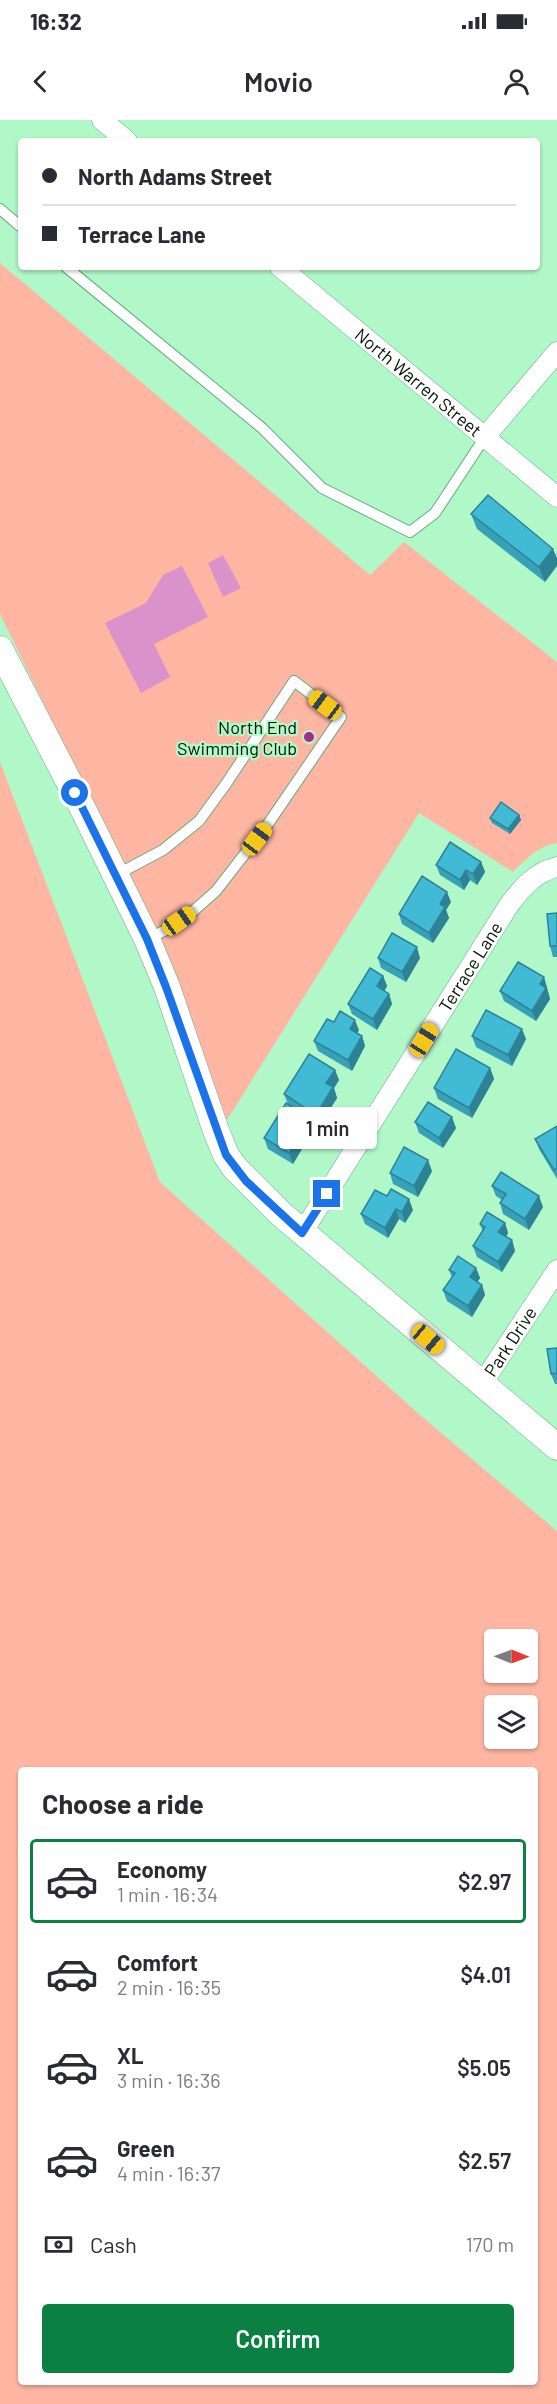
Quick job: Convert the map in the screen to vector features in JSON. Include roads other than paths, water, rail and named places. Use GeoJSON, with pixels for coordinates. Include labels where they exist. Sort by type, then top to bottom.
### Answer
{"type":"FeatureCollection","features":[{"type":"Feature","properties":{"kind":"street"},"geometry":{"type":"LineString","coordinates":[[102,120],[123,138]]}},
{"type":"Feature","properties":{"kind":"street","name":"North Warren Street"},"geometry":{"type":"LineString","coordinates":[[284,270],[557,497]]}},
{"type":"Feature","properties":{"kind":"street"},"geometry":{"type":"LineString","coordinates":[[485,437],[557,352]]}},
{"type":"Feature","properties":{"kind":"street"},"geometry":{"type":"LineString","coordinates":[[0,650],[147,939],[226,1155],[246,1181],[302,1233],[557,1447]]}},
{"type":"Feature","properties":{"kind":"street","name":"Terrace Lane"},"geometry":{"type":"LineString","coordinates":[[302,1233],[509,905],[535,877],[557,867]]}},
{"type":"Feature","properties":{"kind":"street","name":"Park Drive"},"geometry":{"type":"LineString","coordinates":[[482,1384],[557,1270]]}},
{"type":"Feature","properties":{"kind":"lane"},"geometry":{"type":"LineString","coordinates":[[0,209],[18,225]]}},
{"type":"Feature","properties":{"kind":"lane"},"geometry":{"type":"LineString","coordinates":[[70,270],[262,428],[322,488],[410,532],[435,513],[485,437]]}},
{"type":"Feature","properties":{"kind":"lane"},"geometry":{"type":"LineString","coordinates":[[116,875],[163,850],[199,821],[294,681],[341,717],[268,824],[216,891],[166,930],[147,939]]}},
{"type":"Feature","properties":{"kind":"place","name":"North End Swimming Club"},"geometry":{"type":"Point","coordinates":[309,737]}}]}
